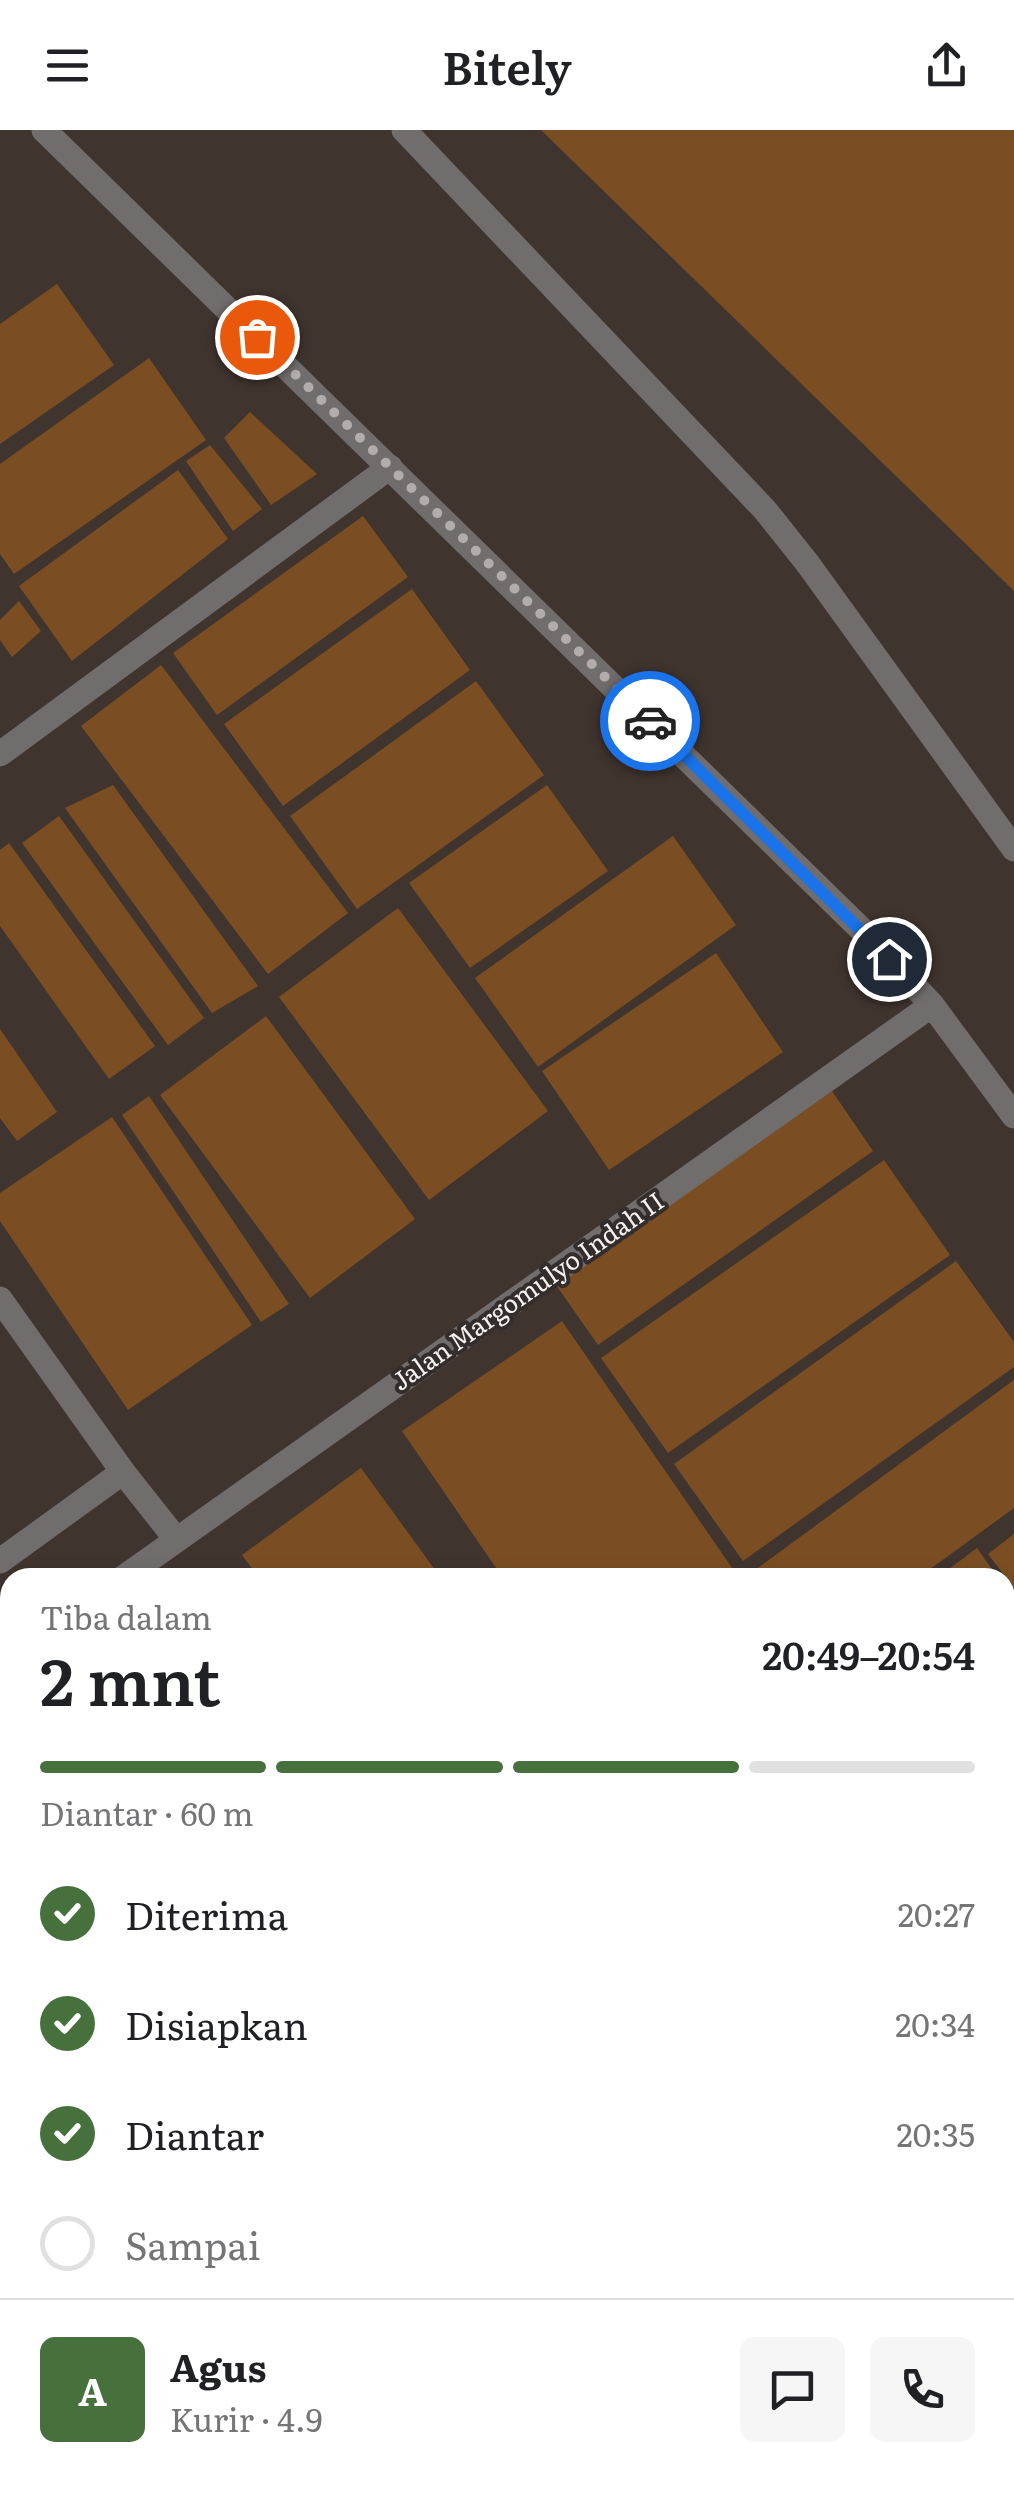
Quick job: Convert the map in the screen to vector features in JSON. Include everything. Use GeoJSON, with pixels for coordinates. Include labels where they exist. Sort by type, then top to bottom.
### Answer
{"type":"FeatureCollection","features":[{"type":"Feature","properties":{"kind":"lane"},"geometry":{"type":"LineString","coordinates":[[44,130],[803,871],[932,1005],[1014,1116]]}},
{"type":"Feature","properties":{"kind":"lane"},"geometry":{"type":"LineString","coordinates":[[404,130],[764,510],[1014,849]]}},
{"type":"Feature","properties":{"kind":"lane"},"geometry":{"type":"LineString","coordinates":[[0,754],[390,467]]}},
{"type":"Feature","properties":{"kind":"lane","name":"Jalan Margomulyo Indah II"},"geometry":{"type":"LineString","coordinates":[[137,1568],[932,1005]]}},
{"type":"Feature","properties":{"kind":"lane"},"geometry":{"type":"LineString","coordinates":[[0,1299],[123,1472],[176,1539]]}},
{"type":"Feature","properties":{"kind":"lane"},"geometry":{"type":"LineString","coordinates":[[0,1562],[123,1472]]}},
{"type":"Feature","properties":{"kind":"shaded area"},"geometry":{"type":"Polygon","coordinates":[[[0,130],[1014,130],[1014,1568],[0,1568],[0,130]]]}},
{"type":"Feature","properties":{"kind":"building"},"geometry":{"type":"Polygon","coordinates":[[[541,130],[1014,130],[1014,591],[541,130]]]}},
{"type":"Feature","properties":{"kind":"building"},"geometry":{"type":"Polygon","coordinates":[[[57,284],[114,365],[0,444],[0,324],[57,284]]]}},
{"type":"Feature","properties":{"kind":"building"},"geometry":{"type":"Polygon","coordinates":[[[149,358],[206,440],[14,574],[0,554],[0,464],[149,358]]]}},
{"type":"Feature","properties":{"kind":"building"},"geometry":{"type":"Polygon","coordinates":[[[250,412],[317,474],[271,505],[224,438],[250,412]]]}},
{"type":"Feature","properties":{"kind":"building"},"geometry":{"type":"Polygon","coordinates":[[[210,445],[262,509],[233,531],[186,461],[210,445]]]}},
{"type":"Feature","properties":{"kind":"building"},"geometry":{"type":"Polygon","coordinates":[[[178,470],[228,539],[72,661],[19,586],[178,470]]]}},
{"type":"Feature","properties":{"kind":"building"},"geometry":{"type":"Polygon","coordinates":[[[363,516],[408,577],[217,715],[173,653],[363,516]]]}},
{"type":"Feature","properties":{"kind":"building"},"geometry":{"type":"Polygon","coordinates":[[[412,589],[470,670],[283,806],[224,724],[412,589]]]}},
{"type":"Feature","properties":{"kind":"building"},"geometry":{"type":"Polygon","coordinates":[[[19,601],[41,631],[12,657],[0,640],[0,620],[19,601]]]}},
{"type":"Feature","properties":{"kind":"building"},"geometry":{"type":"Polygon","coordinates":[[[161,665],[348,913],[268,974],[81,726],[161,665]]]}},
{"type":"Feature","properties":{"kind":"building"},"geometry":{"type":"Polygon","coordinates":[[[476,681],[544,775],[357,909],[290,816],[476,681]]]}},
{"type":"Feature","properties":{"kind":"building"},"geometry":{"type":"Polygon","coordinates":[[[113,785],[258,986],[212,1013],[65,808],[113,785]]]}},
{"type":"Feature","properties":{"kind":"building"},"geometry":{"type":"Polygon","coordinates":[[[547,785],[608,871],[470,968],[409,883],[547,785]]]}},
{"type":"Feature","properties":{"kind":"building"},"geometry":{"type":"Polygon","coordinates":[[[59,816],[204,1018],[168,1045],[22,843],[59,816]]]}},
{"type":"Feature","properties":{"kind":"building"},"geometry":{"type":"Polygon","coordinates":[[[673,836],[736,925],[538,1067],[475,978],[673,836]]]}},
{"type":"Feature","properties":{"kind":"building"},"geometry":{"type":"Polygon","coordinates":[[[9,843],[155,1046],[109,1079],[0,926],[0,850],[9,843]]]}},
{"type":"Feature","properties":{"kind":"building"},"geometry":{"type":"Polygon","coordinates":[[[398,908],[548,1111],[429,1200],[279,997],[398,908]]]}},
{"type":"Feature","properties":{"kind":"building"},"geometry":{"type":"Polygon","coordinates":[[[716,953],[783,1052],[609,1170],[542,1071],[716,953]]]}},
{"type":"Feature","properties":{"kind":"building"},"geometry":{"type":"Polygon","coordinates":[[[266,1016],[415,1219],[310,1298],[160,1095],[266,1016]]]}},
{"type":"Feature","properties":{"kind":"building"},"geometry":{"type":"Polygon","coordinates":[[[0,1029],[57,1112],[17,1141],[0,1118],[0,1029]]]}},
{"type":"Feature","properties":{"kind":"building"},"geometry":{"type":"Polygon","coordinates":[[[832,1091],[873,1151],[598,1345],[556,1285],[832,1091]]]}},
{"type":"Feature","properties":{"kind":"building"},"geometry":{"type":"Polygon","coordinates":[[[149,1096],[289,1304],[261,1322],[122,1115],[149,1096]]]}},
{"type":"Feature","properties":{"kind":"building"},"geometry":{"type":"Polygon","coordinates":[[[112,1117],[252,1325],[128,1410],[0,1221],[0,1193],[112,1117]]]}},
{"type":"Feature","properties":{"kind":"building"},"geometry":{"type":"Polygon","coordinates":[[[884,1160],[950,1255],[668,1453],[601,1358],[884,1160]]]}},
{"type":"Feature","properties":{"kind":"building"},"geometry":{"type":"Polygon","coordinates":[[[956,1261],[1014,1342],[1014,1367],[743,1561],[674,1464],[956,1261]]]}},
{"type":"Feature","properties":{"kind":"building"},"geometry":{"type":"Polygon","coordinates":[[[562,1321],[732,1568],[496,1568],[402,1431],[562,1321]]]}},
{"type":"Feature","properties":{"kind":"building"},"geometry":{"type":"Polygon","coordinates":[[[1014,1380],[1014,1508],[932,1568],[758,1568],[1014,1380]]]}},
{"type":"Feature","properties":{"kind":"building"},"geometry":{"type":"Polygon","coordinates":[[[361,1468],[434,1568],[252,1568],[242,1555],[361,1468]]]}},
{"type":"Feature","properties":{"kind":"building"},"geometry":{"type":"Polygon","coordinates":[[[1014,1534],[1014,1568],[999,1568],[988,1554],[1014,1534]]]}},
{"type":"Feature","properties":{"kind":"building"},"geometry":{"type":"Polygon","coordinates":[[[977,1548],[991,1568],[950,1568],[977,1548]]]}},
{"type":"Feature","properties":{"kind":"way so far"},"geometry":{"type":"LineString","coordinates":[[257,337],[650,721]]}},
{"type":"Feature","properties":{"kind":"route"},"geometry":{"type":"LineString","coordinates":[[650,721],[889,959]]}}]}
